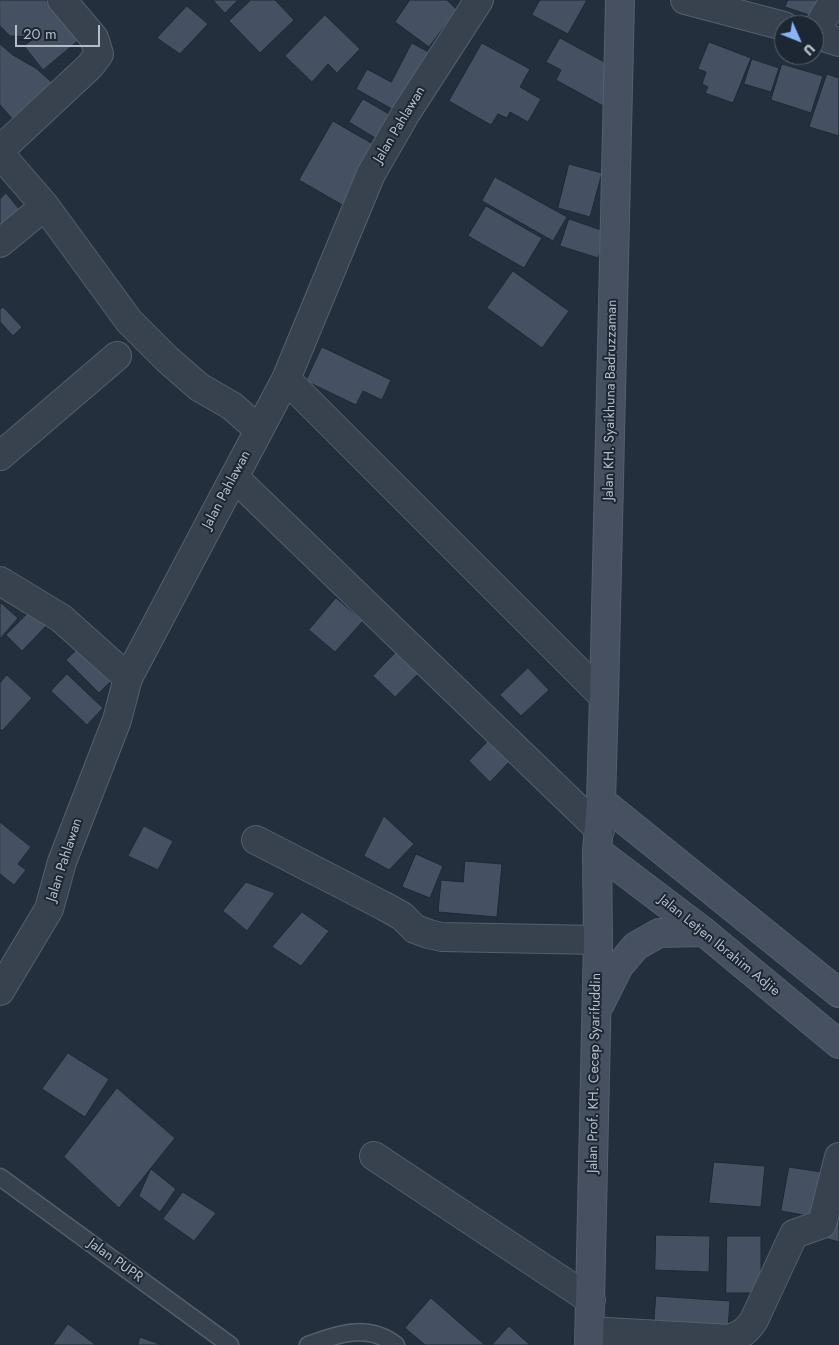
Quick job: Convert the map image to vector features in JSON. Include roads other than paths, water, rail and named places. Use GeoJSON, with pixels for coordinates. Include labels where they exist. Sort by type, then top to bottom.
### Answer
{"type":"FeatureCollection","features":[{"type":"Feature","properties":{"kind":"main road","name":"Jalan KH. Syaikhuna Badruzzaman"},"geometry":{"type":"LineString","coordinates":[[601,800],[620,0]]}},
{"type":"Feature","properties":{"kind":"main road","name":"Jalan Prof. KH. Cecep Syarifuddin"},"geometry":{"type":"LineString","coordinates":[[590,1338],[598,940],[598,840],[601,800]]}},
{"type":"Feature","properties":{"kind":"main road"},"geometry":{"type":"LineString","coordinates":[[601,800],[839,993]]}},
{"type":"Feature","properties":{"kind":"main road","name":"Jalan Letjen Ibrahim Adjie"},"geometry":{"type":"LineString","coordinates":[[598,840],[704,932],[839,1044]]}},
{"type":"Feature","properties":{"kind":"main road"},"geometry":{"type":"LineString","coordinates":[[596,1012],[619,966],[636,946],[659,933],[704,932]]}},
{"type":"Feature","properties":{"kind":"street"},"geometry":{"type":"LineString","coordinates":[[62,0],[94,38],[99,54],[90,66],[0,152],[44,206],[129,321],[167,359],[199,386],[232,406],[259,430]]}},
{"type":"Feature","properties":{"kind":"street","name":"Jalan Pahlawan"},"geometry":{"type":"LineString","coordinates":[[0,991],[49,909],[62,862],[117,720],[128,678],[286,379],[371,174],[406,113],[479,0]]}},
{"type":"Feature","properties":{"kind":"street"},"geometry":{"type":"LineString","coordinates":[[685,0],[774,23]]}},
{"type":"Feature","properties":{"kind":"street"},"geometry":{"type":"LineString","coordinates":[[824,17],[834,0]]}},
{"type":"Feature","properties":{"kind":"street"},"geometry":{"type":"LineString","coordinates":[[824,37],[839,42]]}},
{"type":"Feature","properties":{"kind":"street"},"geometry":{"type":"LineString","coordinates":[[0,243],[44,206]]}},
{"type":"Feature","properties":{"kind":"street"},"geometry":{"type":"LineString","coordinates":[[0,456],[116,356]]}},
{"type":"Feature","properties":{"kind":"street"},"geometry":{"type":"LineString","coordinates":[[286,379],[604,697]]}},
{"type":"Feature","properties":{"kind":"street"},"geometry":{"type":"LineString","coordinates":[[234,477],[598,840]]}},
{"type":"Feature","properties":{"kind":"street"},"geometry":{"type":"LineString","coordinates":[[0,581],[60,618],[128,678]]}},
{"type":"Feature","properties":{"kind":"street"},"geometry":{"type":"LineString","coordinates":[[256,840],[382,904],[402,916],[415,929],[429,934],[442,936],[598,940]]}},
{"type":"Feature","properties":{"kind":"street"},"geometry":{"type":"LineString","coordinates":[[374,1156],[591,1300]]}},
{"type":"Feature","properties":{"kind":"street"},"geometry":{"type":"LineString","coordinates":[[590,1338],[730,1338],[747,1331],[754,1320],[794,1234],[822,1224],[839,1158]]}},
{"type":"Feature","properties":{"kind":"lane","name":"Jalan PUPR"},"geometry":{"type":"LineString","coordinates":[[0,1177],[230,1345]]}},
{"type":"Feature","properties":{"kind":"lane"},"geometry":{"type":"LineString","coordinates":[[308,1345],[359,1331],[380,1336],[396,1345]]}}]}
